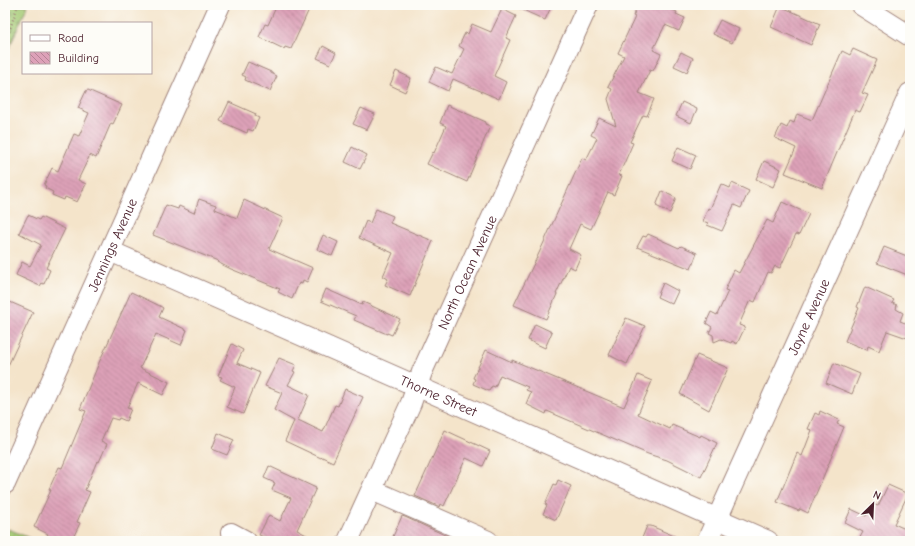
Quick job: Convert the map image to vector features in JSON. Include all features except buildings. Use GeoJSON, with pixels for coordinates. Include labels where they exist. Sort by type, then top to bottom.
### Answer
{"type":"FeatureCollection","features":[{"type":"Feature","properties":{"kind":"street","name":"Jennings Avenue"},"geometry":{"type":"LineString","coordinates":[[5,484],[220,5]]}},
{"type":"Feature","properties":{"kind":"street","name":"North Ocean Avenue"},"geometry":{"type":"LineString","coordinates":[[348,541],[588,5]]}},
{"type":"Feature","properties":{"kind":"street"},"geometry":{"type":"LineString","coordinates":[[862,5],[910,36]]}},
{"type":"Feature","properties":{"kind":"street","name":"Jayne Avenue"},"geometry":{"type":"LineString","coordinates":[[707,541],[910,93]]}},
{"type":"Feature","properties":{"kind":"street","name":"Thorne Street"},"geometry":{"type":"LineString","coordinates":[[110,251],[768,541]]}},
{"type":"Feature","properties":{"kind":"street"},"geometry":{"type":"LineString","coordinates":[[372,490],[488,541]]}},
{"type":"Feature","properties":{"kind":"path"},"geometry":{"type":"LineString","coordinates":[[5,43],[18,5]]}},
{"type":"Feature","properties":{"kind":"green space"},"geometry":{"type":"Polygon","coordinates":[[[5,5],[28,5],[5,57],[5,5]]]}},
{"type":"Feature","properties":{"kind":"green space"},"geometry":{"type":"Polygon","coordinates":[[[9,529],[36,541],[5,541],[5,537],[9,529]]]}}]}
